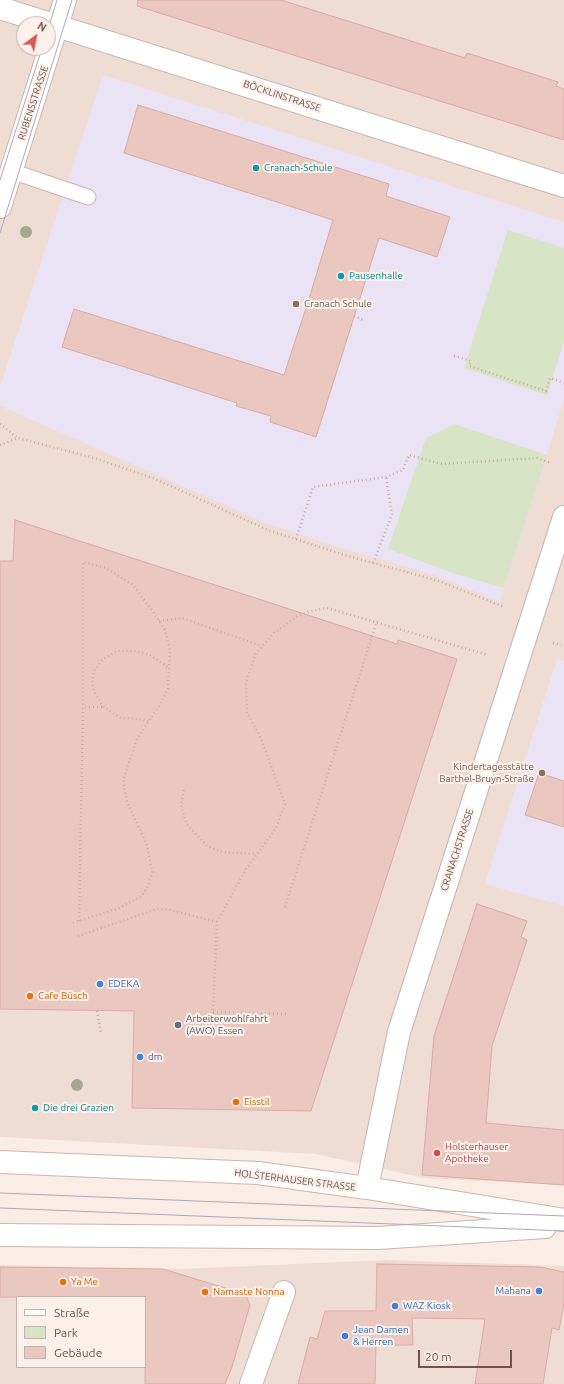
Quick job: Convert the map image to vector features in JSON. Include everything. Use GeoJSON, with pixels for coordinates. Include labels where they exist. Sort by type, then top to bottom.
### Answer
{"type":"FeatureCollection","features":[{"type":"Feature","properties":{"kind":"street","name":"RUBENSSTRASSE"},"geometry":{"type":"LineString","coordinates":[[0,207],[65,0]]}},
{"type":"Feature","properties":{"kind":"street","name":"BÖCKLINSTRASSE"},"geometry":{"type":"LineString","coordinates":[[0,8],[564,186]]}},
{"type":"Feature","properties":{"kind":"street","name":"CRANACHSTRASSE"},"geometry":{"type":"LineString","coordinates":[[367,1188],[399,1032],[564,517]]}},
{"type":"Feature","properties":{"kind":"street","name":"HOLSTERHAUSER STRASSE"},"geometry":{"type":"LineString","coordinates":[[0,1162],[258,1173],[367,1188],[564,1220]]}},
{"type":"Feature","properties":{"kind":"street"},"geometry":{"type":"LineString","coordinates":[[0,1235],[378,1238],[564,1226]]}},
{"type":"Feature","properties":{"kind":"street"},"geometry":{"type":"LineString","coordinates":[[251,1384],[284,1292]]}},
{"type":"Feature","properties":{"kind":"lane"},"geometry":{"type":"LineString","coordinates":[[11,171],[88,197]]}},
{"type":"Feature","properties":{"kind":"path"},"geometry":{"type":"LineString","coordinates":[[303,300],[308,302]]}},
{"type":"Feature","properties":{"kind":"path"},"geometry":{"type":"LineString","coordinates":[[354,316],[363,320]]}},
{"type":"Feature","properties":{"kind":"path"},"geometry":{"type":"LineString","coordinates":[[454,356],[470,361],[469,366],[546,391],[550,378],[564,383]]}},
{"type":"Feature","properties":{"kind":"path"},"geometry":{"type":"LineString","coordinates":[[0,424],[18,438],[94,458],[153,478],[262,527],[373,564],[405,570],[439,581],[504,608]]}},
{"type":"Feature","properties":{"kind":"path"},"geometry":{"type":"LineString","coordinates":[[0,445],[18,438]]}},
{"type":"Feature","properties":{"kind":"path"},"geometry":{"type":"LineString","coordinates":[[296,539],[313,487],[386,477],[403,470],[409,455],[442,464],[536,458],[551,463]]}},
{"type":"Feature","properties":{"kind":"path"},"geometry":{"type":"LineString","coordinates":[[373,564],[392,515],[386,477]]}},
{"type":"Feature","properties":{"kind":"path"},"geometry":{"type":"LineString","coordinates":[[73,923],[80,921],[119,908],[142,896],[149,884],[152,872],[147,845],[127,802],[123,780],[137,739],[159,706],[168,689],[170,651],[165,630],[133,585],[106,568],[83,562],[83,707],[80,921]]}},
{"type":"Feature","properties":{"kind":"path"},"geometry":{"type":"LineString","coordinates":[[212,1033],[217,922],[227,900],[256,854],[276,828],[285,804],[260,736],[247,713],[246,683],[256,653],[274,633],[296,617],[311,611],[327,608],[377,621],[488,655]]}},
{"type":"Feature","properties":{"kind":"path"},"geometry":{"type":"LineString","coordinates":[[159,621],[182,618],[262,646]]}},
{"type":"Feature","properties":{"kind":"path"},"geometry":{"type":"LineString","coordinates":[[285,907],[377,621]]}},
{"type":"Feature","properties":{"kind":"path"},"geometry":{"type":"LineString","coordinates":[[148,722],[142,719],[121,718],[104,707],[95,694],[92,684],[94,671],[102,660],[117,651],[134,651],[150,655],[169,669]]}},
{"type":"Feature","properties":{"kind":"path"},"geometry":{"type":"LineString","coordinates":[[83,707],[104,707]]}},
{"type":"Feature","properties":{"kind":"path"},"geometry":{"type":"LineString","coordinates":[[184,790],[181,805],[186,823],[207,846],[222,852],[256,854]]}},
{"type":"Feature","properties":{"kind":"path"},"geometry":{"type":"LineString","coordinates":[[78,936],[158,909],[170,910],[217,922]]}},
{"type":"Feature","properties":{"kind":"path"},"geometry":{"type":"LineString","coordinates":[[97,1011],[102,1034]]}},
{"type":"Feature","properties":{"kind":"path"},"geometry":{"type":"LineString","coordinates":[[213,1012],[286,1014]]}},
{"type":"Feature","properties":{"kind":"shaded area"},"geometry":{"type":"Polygon","coordinates":[[[0,0],[564,0],[564,1185],[424,1178],[316,1154],[0,1137],[0,0]]]}},
{"type":"Feature","properties":{"kind":"shaded area","name":"Cranach Schule"},"geometry":{"type":"Polygon","coordinates":[[[103,75],[564,222],[564,400],[500,602],[437,576],[331,545],[266,523],[0,406],[0,387],[103,75]]]}},
{"type":"Feature","properties":{"kind":"shaded area","name":"Kindertagesstätte Barthel-Bruyn-Straße"},"geometry":{"type":"Polygon","coordinates":[[[557,659],[564,661],[564,906],[485,884],[557,659]]]}},
{"type":"Feature","properties":{"kind":"shaded area"},"geometry":{"type":"Polygon","coordinates":[[[387,1260],[564,1266],[564,1384],[0,1384],[0,1265],[181,1269],[387,1260]]]}},
{"type":"Feature","properties":{"kind":"green space"},"geometry":{"type":"Polygon","coordinates":[[[508,230],[564,248],[564,341],[547,395],[464,368],[508,230]]]}},
{"type":"Feature","properties":{"kind":"green space"},"geometry":{"type":"Polygon","coordinates":[[[454,424],[547,455],[504,588],[456,574],[388,549],[426,438],[454,424]]]}},
{"type":"Feature","properties":{"kind":"building"},"geometry":{"type":"Polygon","coordinates":[[[138,0],[281,0],[465,58],[467,53],[558,82],[556,86],[564,89],[564,140],[137,6],[138,0]]]}},
{"type":"Feature","properties":{"kind":"building"},"geometry":{"type":"Polygon","coordinates":[[[138,105],[389,184],[386,196],[450,217],[437,257],[379,238],[316,437],[270,422],[271,416],[236,406],[237,403],[62,347],[74,309],[284,375],[308,302],[333,220],[124,153],[138,105]]]}},
{"type":"Feature","properties":{"kind":"building"},"geometry":{"type":"Polygon","coordinates":[[[15,520],[397,644],[398,640],[457,659],[311,1111],[132,1108],[134,1011],[0,1009],[0,561],[13,561],[15,520]]]}},
{"type":"Feature","properties":{"kind":"building"},"geometry":{"type":"Polygon","coordinates":[[[539,773],[564,781],[564,827],[525,815],[539,773]]]}},
{"type":"Feature","properties":{"kind":"building"},"geometry":{"type":"Polygon","coordinates":[[[477,904],[527,921],[521,937],[527,940],[492,1046],[486,1123],[564,1130],[564,1185],[422,1175],[434,1036],[477,904]]]}},
{"type":"Feature","properties":{"kind":"building"},"geometry":{"type":"Polygon","coordinates":[[[377,1264],[540,1267],[564,1272],[564,1304],[559,1330],[552,1328],[543,1384],[475,1384],[485,1319],[412,1318],[413,1345],[376,1345],[375,1384],[298,1384],[310,1337],[317,1339],[325,1311],[376,1311],[377,1264]]]}},
{"type":"Feature","properties":{"kind":"building"},"geometry":{"type":"Polygon","coordinates":[[[0,1267],[163,1269],[245,1294],[250,1305],[232,1367],[225,1384],[145,1384],[146,1296],[0,1297],[0,1267]]]}},
{"type":"Feature","properties":{"kind":"tram line"},"geometry":{"type":"LineString","coordinates":[[52,16],[57,0]]}},
{"type":"Feature","properties":{"kind":"tram line"},"geometry":{"type":"LineString","coordinates":[[0,233],[72,0]]}},
{"type":"Feature","properties":{"kind":"tram line"},"geometry":{"type":"LineString","coordinates":[[0,180],[39,56]]}},
{"type":"Feature","properties":{"kind":"tram line"},"geometry":{"type":"LineString","coordinates":[[0,1193],[564,1216]]}},
{"type":"Feature","properties":{"kind":"tram line"},"geometry":{"type":"LineString","coordinates":[[0,1208],[564,1231]]}},
{"type":"Feature","properties":{"kind":"place","name":"Cranach-Schule"},"geometry":{"type":"Point","coordinates":[256,168]}},
{"type":"Feature","properties":{"kind":"place","name":"Pausenhalle"},"geometry":{"type":"Point","coordinates":[341,276]}},
{"type":"Feature","properties":{"kind":"place","name":"Cranach Schule"},"geometry":{"type":"Point","coordinates":[296,304]}},
{"type":"Feature","properties":{"kind":"place","name":"Kindertagesstätte Barthel-Bruyn-Straße"},"geometry":{"type":"Point","coordinates":[542,773]}},
{"type":"Feature","properties":{"kind":"place","name":"EDEKA"},"geometry":{"type":"Point","coordinates":[100,984]}},
{"type":"Feature","properties":{"kind":"place","name":"Cafe Büsch"},"geometry":{"type":"Point","coordinates":[30,996]}},
{"type":"Feature","properties":{"kind":"place","name":"Arbeiterwohlfahrt (AWO) Essen"},"geometry":{"type":"Point","coordinates":[178,1025]}},
{"type":"Feature","properties":{"kind":"place","name":"dm"},"geometry":{"type":"Point","coordinates":[140,1057]}},
{"type":"Feature","properties":{"kind":"place","name":"Eisstil"},"geometry":{"type":"Point","coordinates":[236,1102]}},
{"type":"Feature","properties":{"kind":"place","name":"Die drei Grazien"},"geometry":{"type":"Point","coordinates":[35,1108]}},
{"type":"Feature","properties":{"kind":"place","name":"Holsterhauser Apotheke"},"geometry":{"type":"Point","coordinates":[437,1153]}},
{"type":"Feature","properties":{"kind":"place","name":"Ya Me"},"geometry":{"type":"Point","coordinates":[63,1282]}},
{"type":"Feature","properties":{"kind":"place","name":"Mahana"},"geometry":{"type":"Point","coordinates":[539,1291]}},
{"type":"Feature","properties":{"kind":"place","name":"Namaste Nonna"},"geometry":{"type":"Point","coordinates":[205,1292]}},
{"type":"Feature","properties":{"kind":"place","name":"WAZ Kiosk"},"geometry":{"type":"Point","coordinates":[395,1306]}},
{"type":"Feature","properties":{"kind":"place","name":"Jean Damen & Herren"},"geometry":{"type":"Point","coordinates":[345,1336]}}]}
